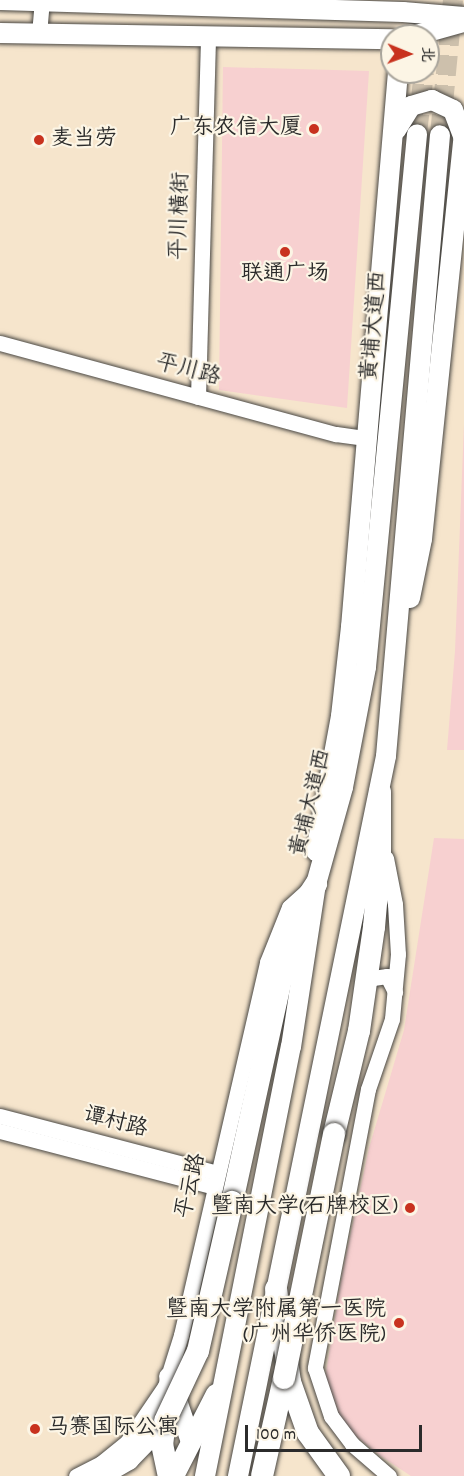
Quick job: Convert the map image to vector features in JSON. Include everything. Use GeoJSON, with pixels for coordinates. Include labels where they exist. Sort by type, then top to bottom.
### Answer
{"type":"FeatureCollection","features":[{"type":"Feature","properties":{"kind":"highway"},"geometry":{"type":"LineString","coordinates":[[260,1476],[284,1378],[366,983],[381,835],[380,792]]}},
{"type":"Feature","properties":{"kind":"highway"},"geometry":{"type":"LineString","coordinates":[[169,1476],[162,1444],[165,1422],[198,1351],[222,1187],[282,974],[301,915],[316,884]]}},
{"type":"Feature","properties":{"kind":"highway"},"geometry":{"type":"LineString","coordinates":[[276,1289],[290,1382],[308,1433],[339,1476]]}},
{"type":"Feature","properties":{"kind":"highway"},"geometry":{"type":"LineString","coordinates":[[278,1476],[284,1378]]}},
{"type":"Feature","properties":{"kind":"highway"},"geometry":{"type":"LineString","coordinates":[[101,1475],[128,1460],[165,1422]]}},
{"type":"Feature","properties":{"kind":"main road"},"geometry":{"type":"LineString","coordinates":[[0,0],[404,6],[464,20]]}},
{"type":"Feature","properties":{"kind":"main road"},"geometry":{"type":"LineString","coordinates":[[402,24],[404,6]]}},
{"type":"Feature","properties":{"kind":"main road"},"geometry":{"type":"LineString","coordinates":[[440,28],[464,20]]}},
{"type":"Feature","properties":{"kind":"main road"},"geometry":{"type":"LineString","coordinates":[[0,33],[380,39]]}},
{"type":"Feature","properties":{"kind":"main road"},"geometry":{"type":"LineString","coordinates":[[316,884],[319,823],[341,716],[350,638],[397,84]]}},
{"type":"Feature","properties":{"kind":"main road"},"geometry":{"type":"LineString","coordinates":[[393,138],[411,106],[432,100],[453,110],[464,138]]}},
{"type":"Feature","properties":{"kind":"main road","name":"黄埔大道西"},"geometry":{"type":"LineString","coordinates":[[205,1476],[291,1047],[316,884],[343,787],[366,667],[417,134]]}},
{"type":"Feature","properties":{"kind":"main road"},"geometry":{"type":"LineString","coordinates":[[397,656],[422,539],[459,236],[464,134]]}},
{"type":"Feature","properties":{"kind":"main road","name":"黄埔大道西"},"geometry":{"type":"LineString","coordinates":[[238,1476],[380,792],[397,656],[410,457],[440,135]]}},
{"type":"Feature","properties":{"kind":"main road"},"geometry":{"type":"LineString","coordinates":[[169,1377],[190,1439]]}},
{"type":"Feature","properties":{"kind":"main road"},"geometry":{"type":"LineString","coordinates":[[174,1476],[190,1439],[224,1378]]}},
{"type":"Feature","properties":{"kind":"main road"},"geometry":{"type":"LineString","coordinates":[[246,1435],[260,1476]]}},
{"type":"Feature","properties":{"kind":"street"},"geometry":{"type":"LineString","coordinates":[[39,34],[42,1]]}},
{"type":"Feature","properties":{"kind":"street","name":"平川横街"},"geometry":{"type":"LineString","coordinates":[[198,396],[208,37]]}},
{"type":"Feature","properties":{"kind":"street","name":"平川路"},"geometry":{"type":"LineString","coordinates":[[0,343],[336,434],[366,438]]}},
{"type":"Feature","properties":{"kind":"street"},"geometry":{"type":"LineString","coordinates":[[381,835],[395,904],[395,992],[392,1019],[368,1089],[315,1368],[331,1416],[352,1444],[388,1476]]}},
{"type":"Feature","properties":{"kind":"street","name":"平云路"},"geometry":{"type":"LineString","coordinates":[[76,1476],[101,1463],[127,1442],[151,1411],[169,1377],[222,1187],[255,1004],[276,936],[295,898],[316,884]]}},
{"type":"Feature","properties":{"kind":"street"},"geometry":{"type":"LineString","coordinates":[[366,983],[373,978],[387,976],[395,992]]}},
{"type":"Feature","properties":{"kind":"street","name":"谭村路"},"geometry":{"type":"LineString","coordinates":[[0,1116],[222,1187]]}},
{"type":"Feature","properties":{"kind":"street","name":"谭村路"},"geometry":{"type":"LineString","coordinates":[[0,1131],[222,1187]]}},
{"type":"Feature","properties":{"kind":"shaded area"},"geometry":{"type":"Polygon","coordinates":[[[223,67],[369,71],[347,408],[219,390],[223,67]]]}},
{"type":"Feature","properties":{"kind":"shaded area"},"geometry":{"type":"Polygon","coordinates":[[[464,424],[464,750],[447,750],[455,651],[464,424]]]}},
{"type":"Feature","properties":{"kind":"shaded area","name":"暨南大学(石牌校区)"},"geometry":{"type":"Polygon","coordinates":[[[434,838],[464,839],[464,1476],[411,1476],[379,1455],[344,1426],[325,1378],[343,1269],[369,1148],[404,1030],[434,838]]]}},
{"type":"Feature","properties":{"kind":"tunnel"},"geometry":{"type":"LineString","coordinates":[[440,135],[453,0]]}},
{"type":"Feature","properties":{"kind":"tunnel"},"geometry":{"type":"LineString","coordinates":[[417,134],[423,84]]}},
{"type":"Feature","properties":{"kind":"place","name":"广东农信大厦"},"geometry":{"type":"Point","coordinates":[314,129]}},
{"type":"Feature","properties":{"kind":"place","name":"麦当劳"},"geometry":{"type":"Point","coordinates":[39,140]}},
{"type":"Feature","properties":{"kind":"place","name":"联通广场"},"geometry":{"type":"Point","coordinates":[285,252]}},
{"type":"Feature","properties":{"kind":"place","name":"暨南大学(石牌校区)"},"geometry":{"type":"Point","coordinates":[410,1208]}},
{"type":"Feature","properties":{"kind":"place","name":"暨南大学附属第一医院 (广州华侨医院)"},"geometry":{"type":"Point","coordinates":[399,1323]}},
{"type":"Feature","properties":{"kind":"place","name":"马赛国际公寓"},"geometry":{"type":"Point","coordinates":[35,1429]}}]}
